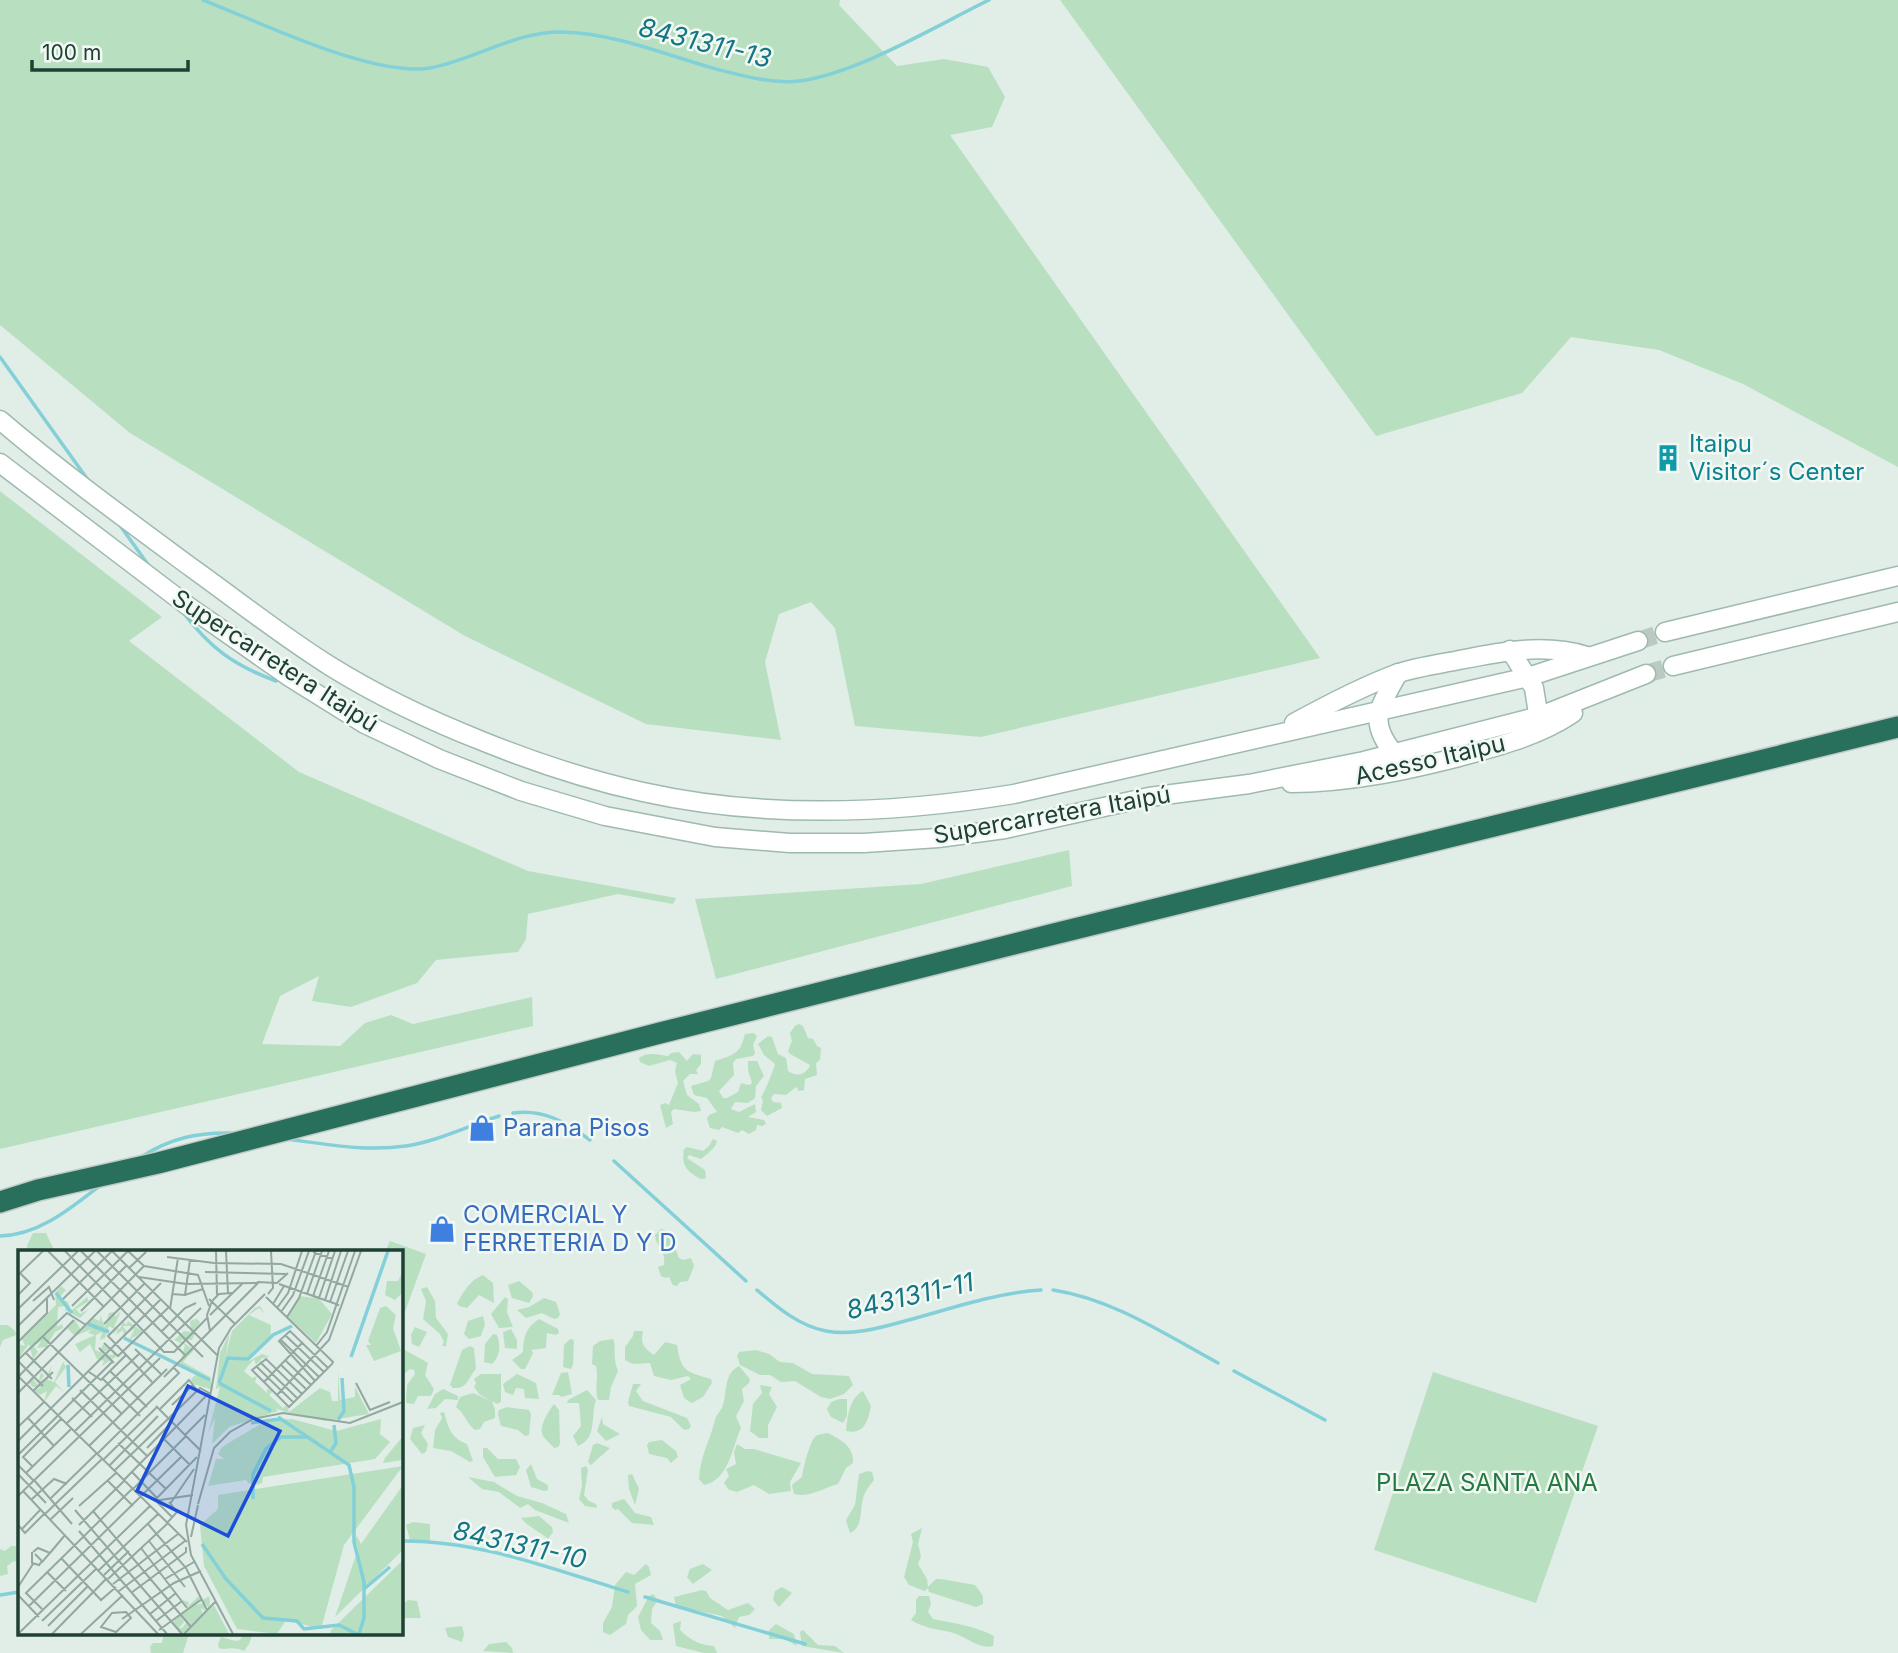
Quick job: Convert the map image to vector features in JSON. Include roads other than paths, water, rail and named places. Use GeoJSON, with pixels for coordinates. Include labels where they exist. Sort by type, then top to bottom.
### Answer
{"type":"FeatureCollection","features":[{"type":"Feature","properties":{"kind":"highway"},"geometry":{"type":"LineString","coordinates":[[0,1202],[38,1190],[158,1163],[650,1035],[1898,727]]}},
{"type":"Feature","properties":{"kind":"street","name":"Supercarretera Itaipú"},"geometry":{"type":"LineString","coordinates":[[0,420],[143,532],[331,667],[418,714],[465,734],[554,767],[645,793],[750,807],[822,810],[906,808],[1013,794],[1528,677],[1638,641]]}},
{"type":"Feature","properties":{"kind":"street","name":"Supercarretera Itaipú"},"geometry":{"type":"LineString","coordinates":[[0,463],[188,606],[333,706],[402,743],[482,777],[605,816],[681,832],[752,841],[830,843],[905,841],[995,831],[1149,797],[1249,784],[1540,724]]}},
{"type":"Feature","properties":{"kind":"street"},"geometry":{"type":"LineString","coordinates":[[1665,632],[1898,576]]}},
{"type":"Feature","properties":{"kind":"street"},"geometry":{"type":"LineString","coordinates":[[1673,666],[1898,612]]}},
{"type":"Feature","properties":{"kind":"street"},"geometry":{"type":"LineString","coordinates":[[1276,733],[1340,699],[1398,673],[1510,650],[1562,650],[1587,656]]}},
{"type":"Feature","properties":{"kind":"street"},"geometry":{"type":"LineString","coordinates":[[1510,650],[1534,688],[1540,724]]}},
{"type":"Feature","properties":{"kind":"street"},"geometry":{"type":"LineString","coordinates":[[1398,673],[1378,712],[1381,733],[1393,753],[1416,768]]}},
{"type":"Feature","properties":{"kind":"street","name":"Acesso Itaipu"},"geometry":{"type":"LineString","coordinates":[[1249,784],[1326,783],[1416,768],[1513,743],[1540,724],[1570,716],[1598,692],[1646,674]]}},
{"type":"Feature","properties":{"kind":"waterway","name":"8431311-13"},"geometry":{"type":"LineString","coordinates":[[203,0],[316,46],[406,69],[447,64],[528,36],[562,32],[620,40],[716,69],[789,82],[821,77],[870,59],[989,0]]}},
{"type":"Feature","properties":{"kind":"waterway"},"geometry":{"type":"LineString","coordinates":[[0,357],[88,480]]}},
{"type":"Feature","properties":{"kind":"waterway"},"geometry":{"type":"LineString","coordinates":[[119,524],[149,566]]}},
{"type":"Feature","properties":{"kind":"waterway"},"geometry":{"type":"LineString","coordinates":[[182,611],[223,654],[247,669],[276,681]]}},
{"type":"Feature","properties":{"kind":"waterway","name":"8431311-11"},"geometry":{"type":"LineString","coordinates":[[513,1113],[535,1113],[554,1118],[590,1140]]}},
{"type":"Feature","properties":{"kind":"waterway","name":"8431311-11"},"geometry":{"type":"LineString","coordinates":[[286,1139],[346,1147],[391,1148],[430,1141],[499,1116]]}},
{"type":"Feature","properties":{"kind":"waterway","name":"8431311-11"},"geometry":{"type":"LineString","coordinates":[[141,1157],[163,1145],[185,1138],[233,1133]]}},
{"type":"Feature","properties":{"kind":"waterway","name":"8431311-11"},"geometry":{"type":"LineString","coordinates":[[614,1161],[746,1281]]}},
{"type":"Feature","properties":{"kind":"waterway","name":"8431311-11"},"geometry":{"type":"LineString","coordinates":[[0,1236],[29,1231],[42,1225],[102,1184]]}},
{"type":"Feature","properties":{"kind":"waterway","name":"8431311-11"},"geometry":{"type":"LineString","coordinates":[[757,1290],[807,1325],[846,1333],[886,1326],[990,1298],[1041,1290]]}},
{"type":"Feature","properties":{"kind":"waterway","name":"8431311-11"},"geometry":{"type":"LineString","coordinates":[[1053,1290],[1097,1301],[1118,1310],[1218,1363]]}},
{"type":"Feature","properties":{"kind":"waterway","name":"8431311-11"},"geometry":{"type":"LineString","coordinates":[[1234,1371],[1325,1420]]}},
{"type":"Feature","properties":{"kind":"waterway","name":"8431311-10"},"geometry":{"type":"LineString","coordinates":[[402,1541],[459,1545],[488,1551],[628,1592]]}},
{"type":"Feature","properties":{"kind":"waterway","name":"8431311-10"},"geometry":{"type":"LineString","coordinates":[[0,1595],[18,1592]]}},
{"type":"Feature","properties":{"kind":"waterway","name":"8431311-10"},"geometry":{"type":"LineString","coordinates":[[645,1597],[805,1644]]}},
{"type":"Feature","properties":{"kind":"tunnel"},"geometry":{"type":"LineString","coordinates":[[1638,641],[1665,632]]}},
{"type":"Feature","properties":{"kind":"tunnel"},"geometry":{"type":"LineString","coordinates":[[1646,674],[1673,666]]}},
{"type":"Feature","properties":{"kind":"place","name":"Itaipu Visitor´s Center"},"geometry":{"type":"Point","coordinates":[1668,458]}},
{"type":"Feature","properties":{"kind":"place","name":"Parana Pisos"},"geometry":{"type":"Point","coordinates":[482,1128]}},
{"type":"Feature","properties":{"kind":"place","name":"COMERCIAL Y FERRETERIA D Y D"},"geometry":{"type":"Point","coordinates":[442,1229]}},
{"type":"Feature","properties":{"kind":"park label","name":"PLAZA SANTA ANA"},"geometry":{"type":"Point","coordinates":[1487,1483]}}]}
